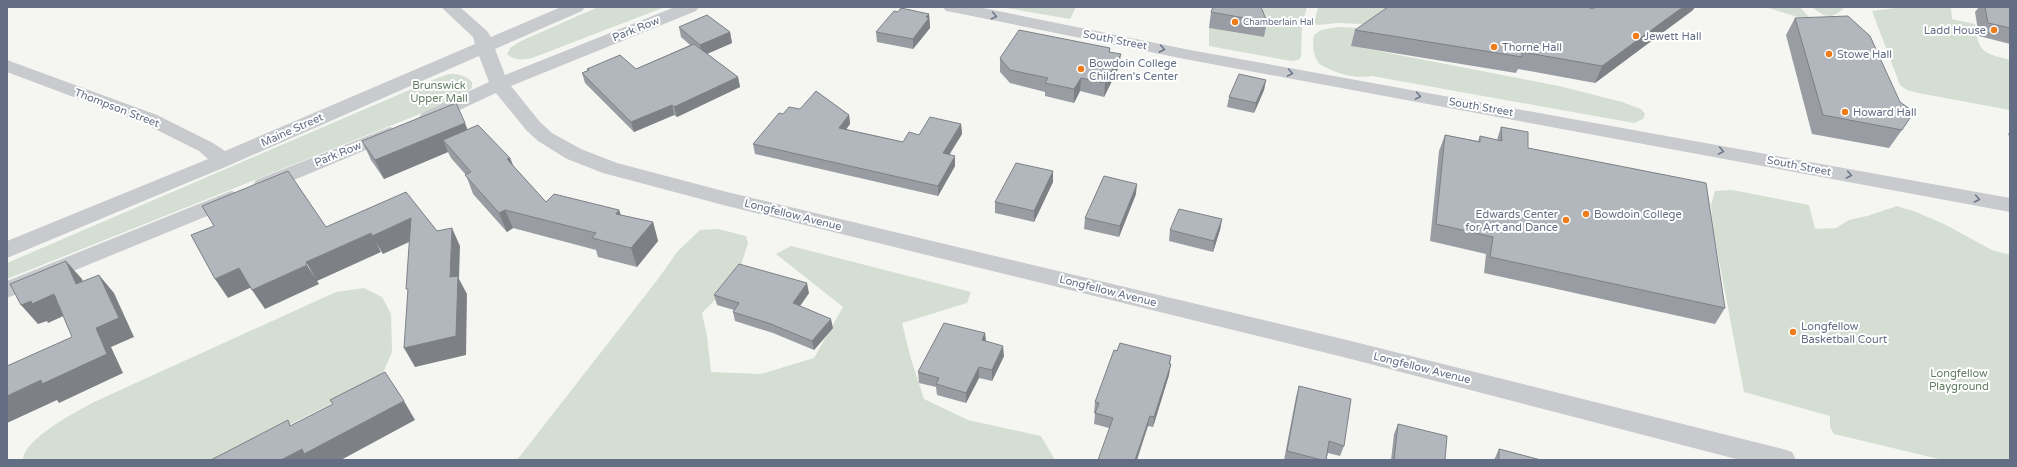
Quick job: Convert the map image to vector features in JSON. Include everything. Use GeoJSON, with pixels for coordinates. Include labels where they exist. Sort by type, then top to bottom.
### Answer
{"type":"FeatureCollection","features":[{"type":"Feature","properties":{"kind":"street","name":"Longfellow Avenue"},"geometry":{"type":"LineString","coordinates":[[450,7],[481,35],[498,84],[533,126],[544,137],[574,154],[610,168],[674,186],[1355,351],[1783,460]]}},
{"type":"Feature","properties":{"kind":"street","name":"Maine Street"},"geometry":{"type":"LineString","coordinates":[[7,250],[223,160],[576,7]]}},
{"type":"Feature","properties":{"kind":"street","name":"Park Row"},"geometry":{"type":"LineString","coordinates":[[7,290],[432,116],[498,84],[690,7]]}},
{"type":"Feature","properties":{"kind":"street","name":"South Street"},"geometry":{"type":"LineString","coordinates":[[954,7],[1183,53],[2010,205]]}},
{"type":"Feature","properties":{"kind":"street","name":"Thompson Street"},"geometry":{"type":"LineString","coordinates":[[7,66],[150,119],[206,147],[223,160]]}},
{"type":"Feature","properties":{"kind":"green space"},"geometry":{"type":"Polygon","coordinates":[[[598,7],[665,7],[532,58],[519,59],[513,58],[507,54],[510,48],[519,42],[598,7]]]}},
{"type":"Feature","properties":{"kind":"green space"},"geometry":{"type":"Polygon","coordinates":[[[1000,7],[1076,7],[1070,19],[1000,7]]]}},
{"type":"Feature","properties":{"kind":"green space"},"geometry":{"type":"Polygon","coordinates":[[[1263,7],[1307,7],[1302,24],[1301,57],[1298,60],[1291,61],[1209,46],[1209,28],[1263,37],[1259,16],[1263,7]]]}},
{"type":"Feature","properties":{"kind":"green space"},"geometry":{"type":"Polygon","coordinates":[[[1318,7],[1390,7],[1385,25],[1338,23],[1317,25],[1314,23],[1318,7]]]}},
{"type":"Feature","properties":{"kind":"green space"},"geometry":{"type":"Polygon","coordinates":[[[1765,7],[1800,7],[1809,17],[1798,17],[1765,7]]]}},
{"type":"Feature","properties":{"kind":"green space"},"geometry":{"type":"Polygon","coordinates":[[[1812,7],[1845,7],[1836,14],[1828,16],[1812,7]]]}},
{"type":"Feature","properties":{"kind":"green space"},"geometry":{"type":"Polygon","coordinates":[[[1903,7],[1951,7],[1952,19],[1975,24],[1980,46],[1988,53],[2010,60],[2010,110],[1918,93],[1907,90],[1900,85],[1872,11],[1903,7]]]}},
{"type":"Feature","properties":{"kind":"green space"},"geometry":{"type":"Polygon","coordinates":[[[1338,27],[1359,28],[1352,46],[1559,86],[1622,102],[1641,109],[1645,114],[1643,119],[1634,123],[1372,76],[1359,77],[1340,73],[1321,65],[1316,59],[1313,47],[1314,35],[1321,30],[1338,27]]]}},
{"type":"Feature","properties":{"kind":"green space","name":"Brunswick Upper Mall"},"geometry":{"type":"Polygon","coordinates":[[[449,74],[464,76],[472,82],[472,88],[460,98],[7,279],[7,263],[449,74]]]}},
{"type":"Feature","properties":{"kind":"green space","name":"Longfellow Playground"},"geometry":{"type":"Polygon","coordinates":[[[1732,190],[1809,205],[1815,229],[1836,228],[1849,220],[1897,206],[1944,224],[1992,250],[2010,255],[2010,460],[1943,460],[1834,434],[1830,427],[1830,416],[1744,392],[1713,229],[1711,205],[1715,191],[1732,190]]]}},
{"type":"Feature","properties":{"kind":"green space"},"geometry":{"type":"Polygon","coordinates":[[[718,229],[746,236],[748,243],[737,278],[702,313],[707,336],[711,372],[761,374],[814,358],[843,307],[776,254],[791,246],[971,292],[967,303],[902,323],[911,359],[924,399],[968,420],[1041,436],[1055,460],[517,460],[658,279],[677,252],[700,230],[718,229]]]}},
{"type":"Feature","properties":{"kind":"green space"},"geometry":{"type":"Polygon","coordinates":[[[364,288],[382,297],[391,314],[392,352],[383,373],[362,388],[220,460],[23,460],[32,443],[52,426],[94,402],[336,292],[364,288]]]}},
{"type":"Feature","properties":{"kind":"building"},"geometry":{"type":"Polygon","coordinates":[[[1213,7],[1261,7],[1267,22],[1211,12],[1213,7]]]}},
{"type":"Feature","properties":{"kind":"building","name":"Thorne Hall"},"geometry":{"type":"Polygon","coordinates":[[[1388,7],[1588,7],[1593,9],[1595,7],[1683,7],[1602,66],[1522,52],[1522,57],[1355,30],[1388,7]]]}},
{"type":"Feature","properties":{"kind":"building"},"geometry":{"type":"Polygon","coordinates":[[[1985,7],[2010,7],[2010,28],[1988,23],[1985,7]]]}},
{"type":"Feature","properties":{"kind":"building"},"geometry":{"type":"Polygon","coordinates":[[[901,8],[929,14],[926,17],[929,18],[913,39],[876,32],[894,11],[898,12],[901,8]]]}},
{"type":"Feature","properties":{"kind":"building"},"geometry":{"type":"Polygon","coordinates":[[[707,15],[730,32],[700,45],[679,27],[707,15]]]}},
{"type":"Feature","properties":{"kind":"building"},"geometry":{"type":"Polygon","coordinates":[[[1848,16],[1870,36],[1900,102],[1914,112],[1902,130],[1823,115],[1795,18],[1848,16]]]}},
{"type":"Feature","properties":{"kind":"building","name":"Bowdoin College Children's Center"},"geometry":{"type":"Polygon","coordinates":[[[1019,30],[1110,48],[1109,52],[1121,54],[1105,83],[1081,78],[1074,89],[1045,83],[1048,78],[1010,70],[1000,58],[1019,30]]]}},
{"type":"Feature","properties":{"kind":"building"},"geometry":{"type":"Polygon","coordinates":[[[694,44],[738,77],[674,107],[672,105],[631,122],[582,73],[589,70],[587,69],[620,55],[636,69],[694,44]]]}},
{"type":"Feature","properties":{"kind":"building"},"geometry":{"type":"Polygon","coordinates":[[[1239,74],[1266,80],[1256,103],[1229,97],[1239,74]]]}},
{"type":"Feature","properties":{"kind":"building"},"geometry":{"type":"Polygon","coordinates":[[[816,91],[849,115],[839,128],[903,142],[909,132],[919,135],[930,117],[961,124],[943,153],[955,156],[938,186],[753,144],[779,113],[783,114],[789,107],[800,109],[816,91]]]}},
{"type":"Feature","properties":{"kind":"building"},"geometry":{"type":"Polygon","coordinates":[[[456,103],[465,123],[375,160],[362,141],[456,103]]]}},
{"type":"Feature","properties":{"kind":"building"},"geometry":{"type":"Polygon","coordinates":[[[478,125],[510,158],[507,159],[546,202],[554,194],[619,210],[616,214],[653,222],[631,248],[592,238],[596,233],[505,210],[499,213],[465,175],[471,172],[443,140],[478,125]]]}},
{"type":"Feature","properties":{"kind":"building","name":"Edwards Center for Art and Dance"},"geometry":{"type":"Polygon","coordinates":[[[1501,127],[1528,132],[1528,148],[1706,183],[1725,308],[1490,257],[1493,237],[1436,224],[1445,135],[1480,142],[1480,136],[1502,141],[1501,127]]]}},
{"type":"Feature","properties":{"kind":"building"},"geometry":{"type":"Polygon","coordinates":[[[1016,163],[1053,171],[1034,211],[995,202],[1016,163]]]}},
{"type":"Feature","properties":{"kind":"building"},"geometry":{"type":"Polygon","coordinates":[[[288,171],[326,227],[406,192],[437,231],[452,228],[450,277],[458,276],[456,336],[404,348],[411,218],[372,236],[371,233],[306,262],[307,265],[252,290],[239,268],[215,279],[191,235],[214,226],[202,206],[288,171]]]}},
{"type":"Feature","properties":{"kind":"building"},"geometry":{"type":"Polygon","coordinates":[[[1104,176],[1137,184],[1120,226],[1085,218],[1104,176]]]}},
{"type":"Feature","properties":{"kind":"building"},"geometry":{"type":"Polygon","coordinates":[[[1179,209],[1222,219],[1214,241],[1170,230],[1179,209]]]}},
{"type":"Feature","properties":{"kind":"building"},"geometry":{"type":"Polygon","coordinates":[[[66,261],[76,284],[99,275],[119,318],[96,328],[107,354],[42,384],[41,380],[7,396],[7,366],[72,337],[54,294],[32,304],[31,301],[21,305],[10,284],[66,261]]]}},
{"type":"Feature","properties":{"kind":"building"},"geometry":{"type":"Polygon","coordinates":[[[739,264],[807,283],[793,303],[831,319],[812,341],[771,324],[733,312],[739,303],[714,295],[739,264]]]}},
{"type":"Feature","properties":{"kind":"building"},"geometry":{"type":"Polygon","coordinates":[[[944,323],[985,333],[982,340],[1003,346],[992,370],[979,367],[966,393],[936,384],[939,378],[918,372],[944,323]]]}},
{"type":"Feature","properties":{"kind":"building"},"geometry":{"type":"Polygon","coordinates":[[[1120,343],[1171,356],[1169,364],[1171,364],[1154,417],[1150,416],[1135,460],[1098,460],[1113,418],[1095,413],[1099,403],[1095,402],[1114,350],[1117,351],[1120,343]]]}},
{"type":"Feature","properties":{"kind":"building"},"geometry":{"type":"Polygon","coordinates":[[[385,372],[404,401],[304,454],[302,449],[281,460],[211,460],[288,420],[290,426],[333,404],[330,400],[385,372]]]}},
{"type":"Feature","properties":{"kind":"building"},"geometry":{"type":"Polygon","coordinates":[[[1299,386],[1351,399],[1344,446],[1329,441],[1326,460],[1287,451],[1299,386]]]}},
{"type":"Feature","properties":{"kind":"building"},"geometry":{"type":"Polygon","coordinates":[[[1398,424],[1447,436],[1445,460],[1394,460],[1398,424]]]}},
{"type":"Feature","properties":{"kind":"building"},"geometry":{"type":"Polygon","coordinates":[[[1499,449],[1541,460],[1499,460],[1499,449]]]}},
{"type":"Feature","properties":{"kind":"place","name":"Chamberlain Hal"},"geometry":{"type":"Point","coordinates":[1235,22]}},
{"type":"Feature","properties":{"kind":"place","name":"Ladd House"},"geometry":{"type":"Point","coordinates":[1994,30]}},
{"type":"Feature","properties":{"kind":"place","name":"Jewett Hall"},"geometry":{"type":"Point","coordinates":[1636,36]}},
{"type":"Feature","properties":{"kind":"place","name":"Thorne Hall"},"geometry":{"type":"Point","coordinates":[1494,47]}},
{"type":"Feature","properties":{"kind":"place","name":"Stowe Hall"},"geometry":{"type":"Point","coordinates":[1829,54]}},
{"type":"Feature","properties":{"kind":"place","name":"Bowdoin College Children's Center"},"geometry":{"type":"Point","coordinates":[1081,69]}},
{"type":"Feature","properties":{"kind":"place","name":"Howard Hall"},"geometry":{"type":"Point","coordinates":[1845,112]}},
{"type":"Feature","properties":{"kind":"place","name":"Bowdoin College"},"geometry":{"type":"Point","coordinates":[1586,214]}},
{"type":"Feature","properties":{"kind":"place","name":"Edwards Center for Art and Dance"},"geometry":{"type":"Point","coordinates":[1566,220]}},
{"type":"Feature","properties":{"kind":"place","name":"Longfellow Basketball Court"},"geometry":{"type":"Point","coordinates":[1793,332]}}]}
